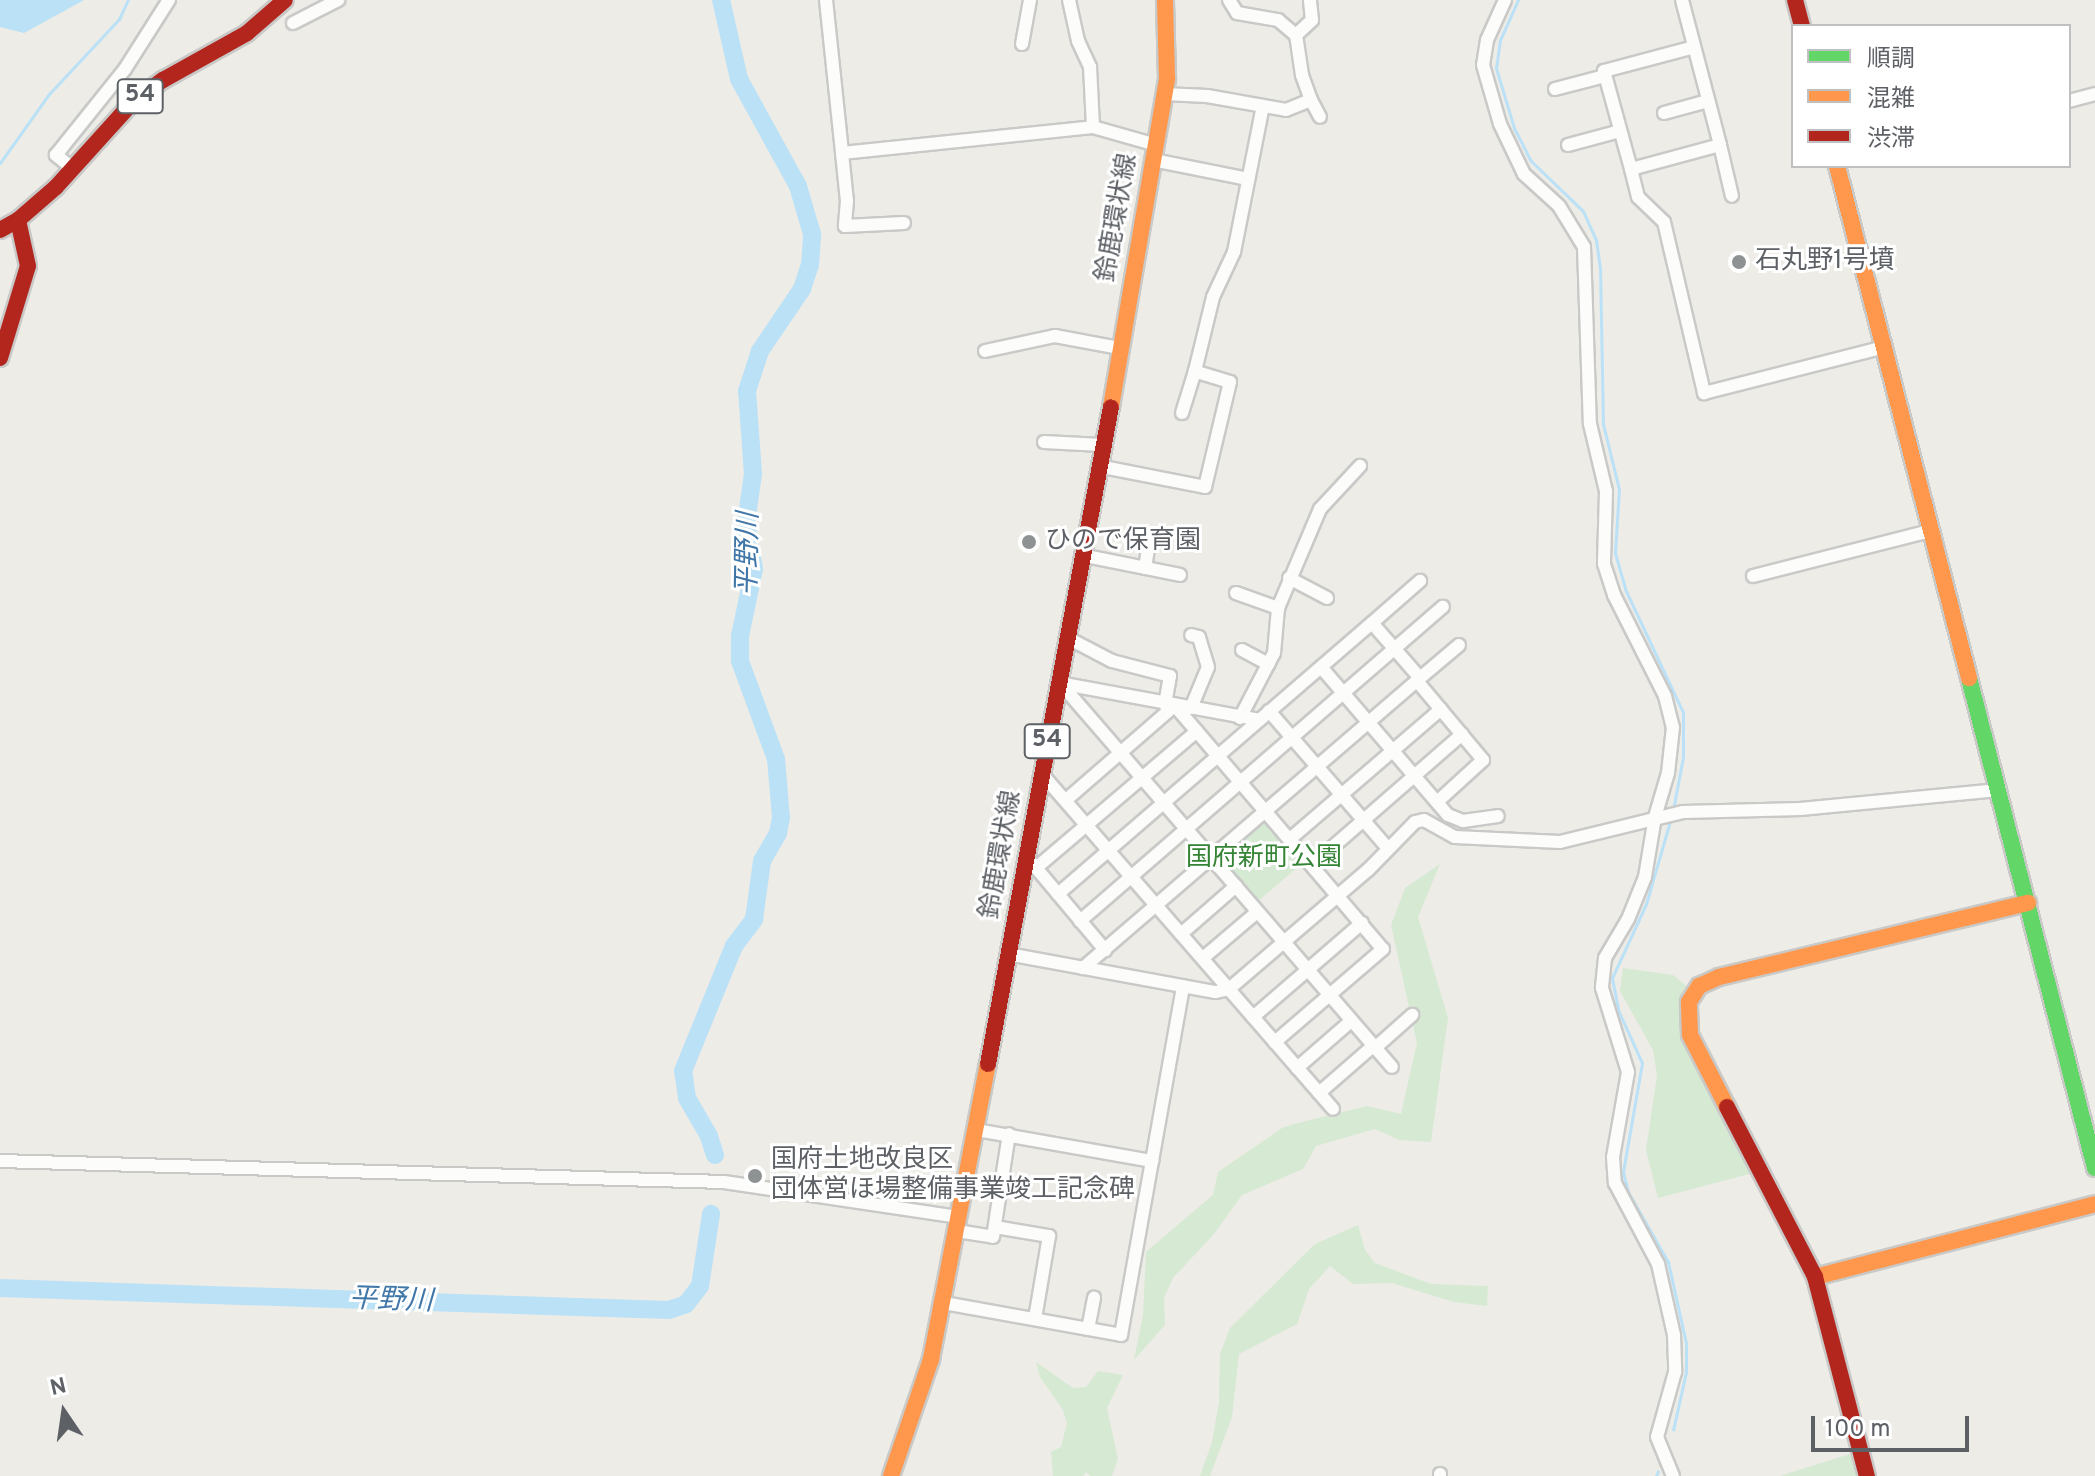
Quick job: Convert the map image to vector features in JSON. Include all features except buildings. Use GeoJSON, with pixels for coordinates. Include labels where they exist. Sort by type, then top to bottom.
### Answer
{"type":"FeatureCollection","features":[{"type":"Feature","properties":{"kind":"street"},"geometry":{"type":"LineString","coordinates":[[72,168],[56,155],[125,69],[169,0]]}},
{"type":"Feature","properties":{"kind":"street","name":"54"},"geometry":{"type":"LineString","coordinates":[[18,220],[44,200],[138,97],[247,33],[285,0]]}},
{"type":"Feature","properties":{"kind":"street"},"geometry":{"type":"LineString","coordinates":[[293,23],[338,0]]}},
{"type":"Feature","properties":{"kind":"street"},"geometry":{"type":"LineString","coordinates":[[826,0],[847,201],[845,226],[904,223]]}},
{"type":"Feature","properties":{"kind":"street"},"geometry":{"type":"LineString","coordinates":[[1022,44],[1030,0]]}},
{"type":"Feature","properties":{"kind":"street"},"geometry":{"type":"LineString","coordinates":[[1069,0],[1078,41],[1090,67],[1093,127]]}},
{"type":"Feature","properties":{"kind":"street","name":"鈴鹿環状線"},"geometry":{"type":"LineString","coordinates":[[891,1476],[931,1359],[944,1303],[1008,954],[1030,864],[1041,773],[1060,683],[1164,94],[1168,38],[1165,0]]}},
{"type":"Feature","properties":{"kind":"street"},"geometry":{"type":"LineString","coordinates":[[1229,0],[1237,13],[1278,20],[1296,35],[1302,75],[1320,117]]}},
{"type":"Feature","properties":{"kind":"street"},"geometry":{"type":"LineString","coordinates":[[1296,35],[1312,20],[1310,0]]}},
{"type":"Feature","properties":{"kind":"street"},"geometry":{"type":"LineString","coordinates":[[1505,0],[1487,40],[1483,65],[1500,124],[1524,174],[1559,206],[1584,247],[1590,424],[1606,491],[1604,564],[1614,595],[1665,696],[1673,727],[1668,773],[1645,877],[1628,919],[1605,958],[1602,988],[1628,1072],[1613,1157],[1615,1183],[1658,1264],[1674,1335],[1675,1372],[1657,1437],[1673,1476]]}},
{"type":"Feature","properties":{"kind":"street"},"geometry":{"type":"LineString","coordinates":[[1682,0],[1732,196]]}},
{"type":"Feature","properties":{"kind":"street"},"geometry":{"type":"LineString","coordinates":[[1795,0],[1801,24]]}},
{"type":"Feature","properties":{"kind":"street"},"geometry":{"type":"LineString","coordinates":[[1694,47],[1604,71],[1638,197],[1664,222],[1704,393],[1884,347]]}},
{"type":"Feature","properties":{"kind":"street"},"geometry":{"type":"LineString","coordinates":[[1555,89],[1605,76]]}},
{"type":"Feature","properties":{"kind":"street"},"geometry":{"type":"LineString","coordinates":[[1164,94],[1207,96],[1286,110],[1311,100]]}},
{"type":"Feature","properties":{"kind":"street"},"geometry":{"type":"LineString","coordinates":[[2071,100],[2095,94]]}},
{"type":"Feature","properties":{"kind":"street"},"geometry":{"type":"LineString","coordinates":[[1664,113],[1708,101]]}},
{"type":"Feature","properties":{"kind":"street"},"geometry":{"type":"LineString","coordinates":[[1182,413],[1213,297],[1234,252],[1263,106]]}},
{"type":"Feature","properties":{"kind":"street"},"geometry":{"type":"LineString","coordinates":[[842,153],[1093,127],[1154,153],[1248,179]]}},
{"type":"Feature","properties":{"kind":"street"},"geometry":{"type":"LineString","coordinates":[[1568,145],[1620,131]]}},
{"type":"Feature","properties":{"kind":"street"},"geometry":{"type":"LineString","coordinates":[[1631,169],[1720,145]]}},
{"type":"Feature","properties":{"kind":"street"},"geometry":{"type":"LineString","coordinates":[[1838,168],[2095,1168]]}},
{"type":"Feature","properties":{"kind":"street"},"geometry":{"type":"LineString","coordinates":[[0,230],[18,220],[28,266],[0,358]]}},
{"type":"Feature","properties":{"kind":"street"},"geometry":{"type":"LineString","coordinates":[[985,351],[1055,336],[1120,348]]}},
{"type":"Feature","properties":{"kind":"street"},"geometry":{"type":"LineString","coordinates":[[1098,466],[1205,487],[1230,382],[1195,371]]}},
{"type":"Feature","properties":{"kind":"street"},"geometry":{"type":"LineString","coordinates":[[1044,442],[1102,445]]}},
{"type":"Feature","properties":{"kind":"street"},"geometry":{"type":"LineString","coordinates":[[1240,718],[1268,664],[1276,642],[1278,608],[1320,509],[1360,466]]}},
{"type":"Feature","properties":{"kind":"street"},"geometry":{"type":"LineString","coordinates":[[1753,576],[1930,531]]}},
{"type":"Feature","properties":{"kind":"street"},"geometry":{"type":"LineString","coordinates":[[1145,568],[1149,543]]}},
{"type":"Feature","properties":{"kind":"street"},"geometry":{"type":"LineString","coordinates":[[1081,555],[1180,575]]}},
{"type":"Feature","properties":{"kind":"street"},"geometry":{"type":"LineString","coordinates":[[1289,578],[1327,598]]}},
{"type":"Feature","properties":{"kind":"street"},"geometry":{"type":"LineString","coordinates":[[1058,894],[1420,581]]}},
{"type":"Feature","properties":{"kind":"street"},"geometry":{"type":"LineString","coordinates":[[1236,593],[1278,608]]}},
{"type":"Feature","properties":{"kind":"street"},"geometry":{"type":"LineString","coordinates":[[1080,921],[1443,607]]}},
{"type":"Feature","properties":{"kind":"street"},"geometry":{"type":"LineString","coordinates":[[1372,623],[1483,760],[1437,802]]}},
{"type":"Feature","properties":{"kind":"street"},"geometry":{"type":"LineString","coordinates":[[1191,635],[1199,637],[1208,667],[1191,708]]}},
{"type":"Feature","properties":{"kind":"street"},"geometry":{"type":"LineString","coordinates":[[1066,637],[1112,661],[1170,676],[1172,706],[1219,756],[1383,949],[1275,1042]]}},
{"type":"Feature","properties":{"kind":"street"},"geometry":{"type":"LineString","coordinates":[[1083,968],[1459,645]]}},
{"type":"Feature","properties":{"kind":"street"},"geometry":{"type":"LineString","coordinates":[[1242,650],[1268,664]]}},
{"type":"Feature","properties":{"kind":"street"},"geometry":{"type":"LineString","coordinates":[[1321,667],[1437,802],[1456,819],[1498,816]]}},
{"type":"Feature","properties":{"kind":"street"},"geometry":{"type":"LineString","coordinates":[[1060,683],[1240,718],[1265,716],[1292,737],[1387,847]]}},
{"type":"Feature","properties":{"kind":"street"},"geometry":{"type":"LineString","coordinates":[[1060,683],[1392,1067]]}},
{"type":"Feature","properties":{"kind":"street"},"geometry":{"type":"LineString","coordinates":[[1066,800],[1172,706]]}},
{"type":"Feature","properties":{"kind":"street"},"geometry":{"type":"LineString","coordinates":[[1290,839],[1441,709]]}},
{"type":"Feature","properties":{"kind":"street"},"geometry":{"type":"LineString","coordinates":[[1105,950],[1030,864],[1088,825],[1197,731]]}},
{"type":"Feature","properties":{"kind":"street"},"geometry":{"type":"LineString","coordinates":[[1312,865],[1462,734]]}},
{"type":"Feature","properties":{"kind":"street"},"geometry":{"type":"LineString","coordinates":[[1041,773],[1333,1109]]}},
{"type":"Feature","properties":{"kind":"street"},"geometry":{"type":"LineString","coordinates":[[1008,954],[1216,992],[1229,989],[1368,870],[1409,825],[1424,820],[1455,837],[1560,842],[1683,812],[1801,809],[2000,790]]}},
{"type":"Feature","properties":{"kind":"street"},"geometry":{"type":"LineString","coordinates":[[1181,934],[1236,886]]}},
{"type":"Feature","properties":{"kind":"street"},"geometry":{"type":"LineString","coordinates":[[1867,1476],[1815,1277],[1690,1035],[1687,1012],[1699,986],[1719,977],[2028,903]]}},
{"type":"Feature","properties":{"kind":"street"},"geometry":{"type":"LineString","coordinates":[[1203,958],[1257,912]]}},
{"type":"Feature","properties":{"kind":"street"},"geometry":{"type":"LineString","coordinates":[[1253,1017],[1362,923]]}},
{"type":"Feature","properties":{"kind":"street"},"geometry":{"type":"LineString","coordinates":[[944,1303],[1121,1335],[1183,986]]}},
{"type":"Feature","properties":{"kind":"street"},"geometry":{"type":"LineString","coordinates":[[1319,1093],[1412,1015]]}},
{"type":"Feature","properties":{"kind":"street"},"geometry":{"type":"LineString","coordinates":[[1297,1068],[1351,1021]]}},
{"type":"Feature","properties":{"kind":"street"},"geometry":{"type":"LineString","coordinates":[[976,1130],[1152,1161]]}},
{"type":"Feature","properties":{"kind":"street"},"geometry":{"type":"LineString","coordinates":[[0,1161],[724,1182],[958,1224],[993,1237],[1009,1134]]}},
{"type":"Feature","properties":{"kind":"street"},"geometry":{"type":"LineString","coordinates":[[1815,1277],[2095,1204]]}},
{"type":"Feature","properties":{"kind":"street"},"geometry":{"type":"LineString","coordinates":[[995,1227],[1049,1236],[1035,1319]]}},
{"type":"Feature","properties":{"kind":"street"},"geometry":{"type":"LineString","coordinates":[[1088,1329],[1094,1298]]}},
{"type":"Feature","properties":{"kind":"green space","name":"国府新町公園"},"geometry":{"type":"Polygon","coordinates":[[[1265,819],[1304,862],[1257,902],[1221,862],[1221,856],[1265,819]]]}},
{"type":"Feature","properties":{"kind":"green space"},"geometry":{"type":"Polygon","coordinates":[[[1440,864],[1418,917],[1448,1018],[1431,1142],[1399,1140],[1375,1129],[1316,1146],[1303,1169],[1242,1195],[1214,1234],[1173,1278],[1164,1298],[1165,1325],[1134,1360],[1143,1315],[1146,1252],[1213,1195],[1218,1172],[1282,1128],[1294,1124],[1367,1106],[1401,1114],[1417,1043],[1391,925],[1405,888],[1440,864]]]}},
{"type":"Feature","properties":{"kind":"green space"},"geometry":{"type":"Polygon","coordinates":[[[1623,968],[1673,975],[1689,988],[1680,1011],[1681,1033],[1753,1173],[1658,1198],[1646,1150],[1657,1075],[1653,1050],[1620,991],[1623,968]]]}},
{"type":"Feature","properties":{"kind":"green space"},"geometry":{"type":"Polygon","coordinates":[[[1358,1225],[1365,1250],[1375,1263],[1431,1284],[1488,1286],[1487,1306],[1454,1302],[1392,1283],[1353,1284],[1330,1266],[1309,1289],[1297,1324],[1239,1354],[1232,1417],[1210,1476],[1200,1476],[1212,1442],[1219,1402],[1220,1354],[1230,1328],[1315,1244],[1358,1225]]]}},
{"type":"Feature","properties":{"kind":"green space"},"geometry":{"type":"Polygon","coordinates":[[[1036,1362],[1073,1388],[1086,1387],[1098,1371],[1123,1375],[1107,1408],[1118,1459],[1112,1476],[1091,1476],[1086,1472],[1083,1476],[1053,1476],[1051,1452],[1061,1447],[1067,1423],[1063,1410],[1040,1377],[1036,1362]]]}},
{"type":"Feature","properties":{"kind":"green space"},"geometry":{"type":"Polygon","coordinates":[[[1853,1453],[1860,1476],[1780,1476],[1853,1453]]]}},
{"type":"Feature","properties":{"kind":"water"},"geometry":{"type":"Polygon","coordinates":[[[0,0],[84,0],[24,33],[0,27],[0,0]]]}},
{"type":"Feature","properties":{"kind":"waterway"},"geometry":{"type":"LineString","coordinates":[[0,163],[49,94],[119,19],[128,0]]}},
{"type":"Feature","properties":{"kind":"waterway","name":"平野川"},"geometry":{"type":"LineString","coordinates":[[715,1155],[709,1136],[687,1098],[683,1071],[734,946],[754,919],[762,861],[778,833],[781,818],[776,759],[740,661],[740,636],[754,569],[746,523],[753,474],[747,391],[760,351],[802,289],[810,265],[812,234],[798,186],[739,79],[721,0]]}},
{"type":"Feature","properties":{"kind":"waterway"},"geometry":{"type":"LineString","coordinates":[[1518,0],[1500,40],[1496,68],[1514,128],[1531,161],[1583,211],[1596,240],[1600,268],[1603,424],[1619,489],[1615,553],[1625,589],[1683,712],[1683,757],[1673,810]]}},
{"type":"Feature","properties":{"kind":"waterway"},"geometry":{"type":"LineString","coordinates":[[1670,821],[1646,904],[1612,978],[1618,1010],[1642,1063],[1623,1172],[1628,1192],[1668,1262],[1686,1343],[1686,1372],[1673,1430]]}},
{"type":"Feature","properties":{"kind":"waterway","name":"平野川"},"geometry":{"type":"LineString","coordinates":[[0,1288],[669,1310],[686,1304],[700,1286],[711,1214]]}},
{"type":"Feature","properties":{"kind":"waterway"},"geometry":{"type":"LineString","coordinates":[[1656,1476],[1658,1471]]}},
{"type":"Feature","properties":{"kind":"traffic: fast"},"geometry":{"type":"LineString","coordinates":[[1969,678],[2095,1168]]}},
{"type":"Feature","properties":{"kind":"traffic: slow"},"geometry":{"type":"LineString","coordinates":[[1111,407],[1167,78],[1165,0]]}},
{"type":"Feature","properties":{"kind":"traffic: slow"},"geometry":{"type":"LineString","coordinates":[[1838,168],[1969,678]]}},
{"type":"Feature","properties":{"kind":"traffic: slow"},"geometry":{"type":"LineString","coordinates":[[1727,1107],[1690,1035],[1689,1002],[1699,986],[1719,977],[2028,903]]}},
{"type":"Feature","properties":{"kind":"traffic: slow"},"geometry":{"type":"LineString","coordinates":[[891,1476],[931,1359],[988,1064]]}},
{"type":"Feature","properties":{"kind":"traffic: slow"},"geometry":{"type":"LineString","coordinates":[[1815,1277],[2095,1204]]}},
{"type":"Feature","properties":{"kind":"traffic: jam"},"geometry":{"type":"LineString","coordinates":[[0,358],[28,266],[18,220],[56,187],[132,103],[163,80],[247,33],[285,0]]}},
{"type":"Feature","properties":{"kind":"traffic: jam"},"geometry":{"type":"LineString","coordinates":[[1795,0],[1801,24]]}},
{"type":"Feature","properties":{"kind":"traffic: jam"},"geometry":{"type":"LineString","coordinates":[[0,230],[18,220]]}},
{"type":"Feature","properties":{"kind":"traffic: jam"},"geometry":{"type":"LineString","coordinates":[[988,1064],[1111,407]]}},
{"type":"Feature","properties":{"kind":"traffic: jam"},"geometry":{"type":"LineString","coordinates":[[1727,1107],[1815,1277],[1867,1476]]}},
{"type":"Feature","properties":{"kind":"place","name":"石丸野1号墳"},"geometry":{"type":"Point","coordinates":[1739,262]}},
{"type":"Feature","properties":{"kind":"place","name":"ひので保育園"},"geometry":{"type":"Point","coordinates":[1029,542]}},
{"type":"Feature","properties":{"kind":"place","name":"国府土地改良区 団体営ほ場整備事業竣工記念碑"},"geometry":{"type":"Point","coordinates":[755,1176]}}]}
